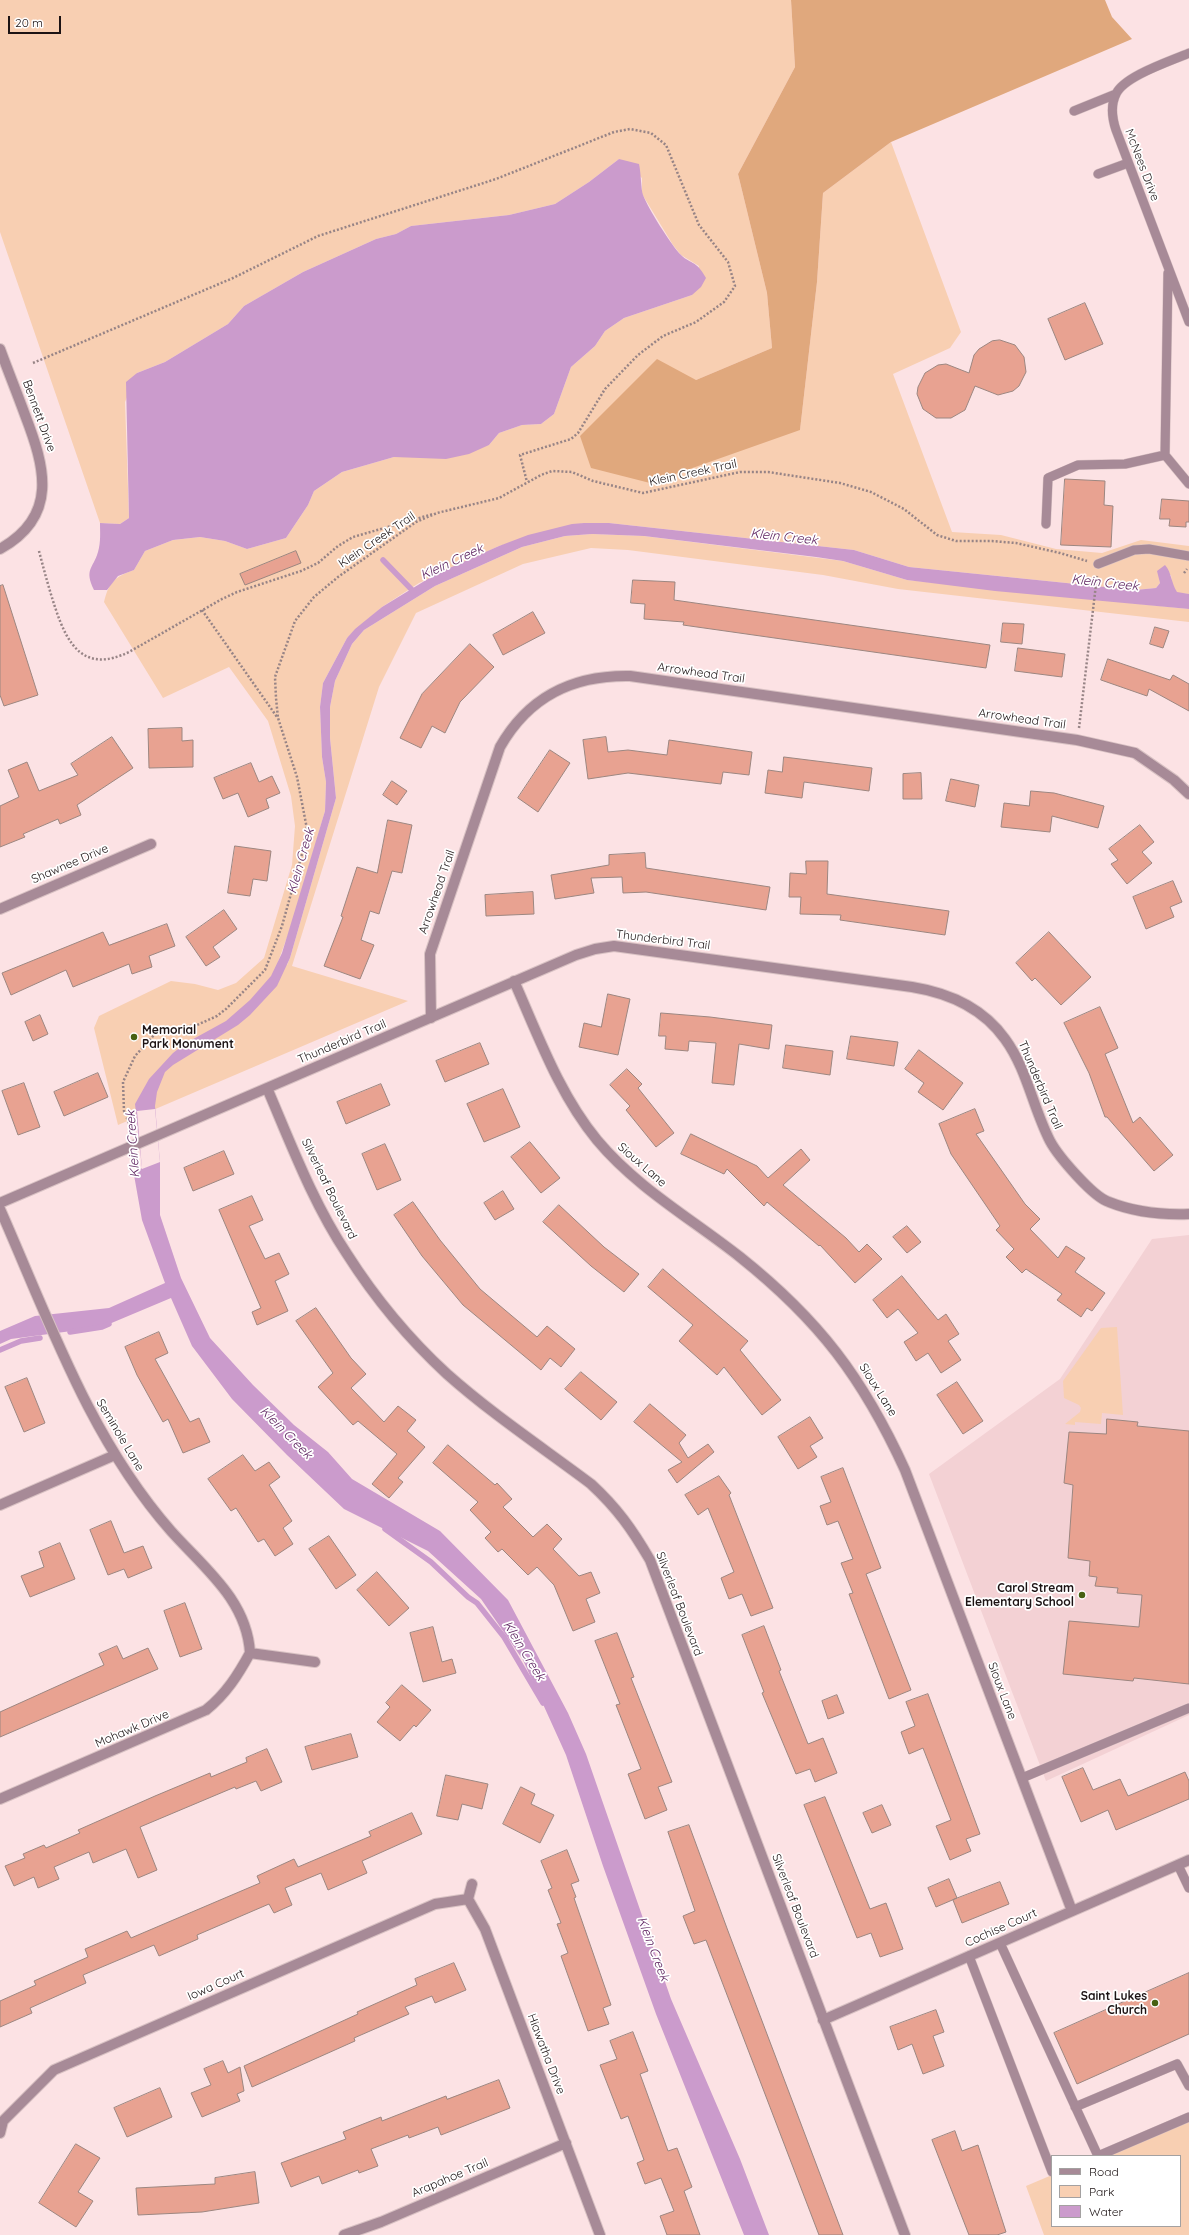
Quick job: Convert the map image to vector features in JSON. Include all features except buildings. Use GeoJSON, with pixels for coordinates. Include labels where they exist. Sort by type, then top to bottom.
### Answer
{"type":"FeatureCollection","features":[{"type":"Feature","properties":{"kind":"street","name":"Bennett Drive"},"geometry":{"type":"LineString","coordinates":[[0,348],[38,450],[43,475],[39,504],[32,520],[16,538],[0,549]]}},
{"type":"Feature","properties":{"kind":"street","name":"Arrowhead Trail"},"geometry":{"type":"LineString","coordinates":[[431,1018],[430,954],[500,747],[507,734],[538,702],[558,690],[594,678],[630,676],[1077,740],[1135,754],[1174,780],[1189,794]]}},
{"type":"Feature","properties":{"kind":"street","name":"Shawnee Drive"},"geometry":{"type":"LineString","coordinates":[[0,909],[151,844]]}},
{"type":"Feature","properties":{"kind":"street","name":"Thunderbird Trail"},"geometry":{"type":"LineString","coordinates":[[0,1203],[576,955],[595,949],[614,946],[940,993],[956,998],[972,1007],[992,1024],[1004,1037],[1018,1059],[1050,1142],[1071,1170],[1107,1202],[1164,1215],[1189,1214]]}},
{"type":"Feature","properties":{"kind":"street","name":"Sioux Lane"},"geometry":{"type":"LineString","coordinates":[[514,981],[560,1083],[576,1112],[596,1139],[622,1167],[652,1193],[739,1257],[780,1290],[826,1338],[868,1396],[887,1430],[905,1470],[1072,1911]]}},
{"type":"Feature","properties":{"kind":"street","name":"Silverleaf Boulevard"},"geometry":{"type":"LineString","coordinates":[[267,1088],[311,1188],[331,1226],[346,1254],[381,1303],[414,1341],[448,1374],[591,1484],[611,1502],[630,1526],[650,1560],[905,2235]]}},
{"type":"Feature","properties":{"kind":"street","name":"Seminole Lane"},"geometry":{"type":"LineString","coordinates":[[0,1209],[82,1396],[115,1455],[145,1499],[171,1531],[224,1588],[246,1627],[250,1653]]}},
{"type":"Feature","properties":{"kind":"street"},"geometry":{"type":"LineString","coordinates":[[0,1505],[115,1455]]}},
{"type":"Feature","properties":{"kind":"street"},"geometry":{"type":"LineString","coordinates":[[250,1653],[315,1662]]}},
{"type":"Feature","properties":{"kind":"street","name":"Mohawk Drive"},"geometry":{"type":"LineString","coordinates":[[0,1800],[206,1710],[220,1699],[238,1675],[250,1653]]}},
{"type":"Feature","properties":{"kind":"street","name":"Cochise Court"},"geometry":{"type":"LineString","coordinates":[[823,2020],[1189,1860]]}},
{"type":"Feature","properties":{"kind":"street"},"geometry":{"type":"LineString","coordinates":[[468,1899],[472,1884]]}},
{"type":"Feature","properties":{"kind":"street","name":"Iowa Court"},"geometry":{"type":"LineString","coordinates":[[0,2133],[3,2121],[54,2070],[435,1904],[468,1899]]}},
{"type":"Feature","properties":{"kind":"street","name":"Hiawatha Drive"},"geometry":{"type":"LineString","coordinates":[[468,1899],[485,1929],[600,2235]]}},
{"type":"Feature","properties":{"kind":"street","name":"Arapahoe Trail"},"geometry":{"type":"LineString","coordinates":[[344,2235],[381,2222],[566,2143]]}},
{"type":"Feature","properties":{"kind":"lane"},"geometry":{"type":"LineString","coordinates":[[1074,111],[1116,94],[1121,86],[1135,77],[1189,53]]}},
{"type":"Feature","properties":{"kind":"lane","name":"McNees Drive"},"geometry":{"type":"LineString","coordinates":[[1116,94],[1112,114],[1151,235],[1168,268],[1189,322]]}},
{"type":"Feature","properties":{"kind":"lane"},"geometry":{"type":"LineString","coordinates":[[1098,174],[1128,163]]}},
{"type":"Feature","properties":{"kind":"lane"},"geometry":{"type":"LineString","coordinates":[[1168,268],[1165,455],[1189,484]]}},
{"type":"Feature","properties":{"kind":"lane"},"geometry":{"type":"LineString","coordinates":[[1046,524],[1048,478],[1078,465],[1125,464],[1165,455]]}},
{"type":"Feature","properties":{"kind":"lane"},"geometry":{"type":"LineString","coordinates":[[1098,564],[1134,550],[1149,549],[1189,556]]}},
{"type":"Feature","properties":{"kind":"lane"},"geometry":{"type":"LineString","coordinates":[[1022,1778],[1189,1708]]}},
{"type":"Feature","properties":{"kind":"lane"},"geometry":{"type":"LineString","coordinates":[[1178,1865],[1189,1888]]}},
{"type":"Feature","properties":{"kind":"lane"},"geometry":{"type":"LineString","coordinates":[[1000,1943],[1098,2155]]}},
{"type":"Feature","properties":{"kind":"lane"},"geometry":{"type":"LineString","coordinates":[[969,1956],[1051,2169]]}},
{"type":"Feature","properties":{"kind":"lane"},"geometry":{"type":"LineString","coordinates":[[1076,2107],[1178,2064],[1189,2086]]}},
{"type":"Feature","properties":{"kind":"lane"},"geometry":{"type":"LineString","coordinates":[[1100,2155],[1189,2117]]}},
{"type":"Feature","properties":{"kind":"path"},"geometry":{"type":"LineString","coordinates":[[32,363],[234,278],[318,236],[496,179],[614,132],[630,129],[651,133],[666,145],[699,225],[728,262],[736,286],[724,302],[696,322],[663,336],[638,355],[605,389],[578,433],[572,439],[520,455],[527,482]]}},
{"type":"Feature","properties":{"kind":"path","name":"Klein Creek Trail"},"geometry":{"type":"LineString","coordinates":[[129,1123],[124,1111],[123,1082],[135,1056],[156,1034],[163,1030],[196,1025],[217,1016],[265,970],[274,949],[302,854],[307,829],[298,777],[278,718],[275,677],[295,621],[314,597],[338,577],[407,528],[437,513],[494,499],[541,475],[563,470],[593,481],[643,493],[740,472],[768,472],[809,478],[871,492],[904,509],[937,535],[956,541],[1016,543],[1060,553],[1098,564]]}},
{"type":"Feature","properties":{"kind":"path"},"geometry":{"type":"LineString","coordinates":[[39,551],[60,625],[72,645],[90,659],[114,659],[237,592],[301,571],[318,563],[338,546],[353,537],[395,526],[422,515],[437,513]]}},
{"type":"Feature","properties":{"kind":"path"},"geometry":{"type":"LineString","coordinates":[[1077,740],[1097,577]]}},
{"type":"Feature","properties":{"kind":"path"},"geometry":{"type":"LineString","coordinates":[[202,610],[278,718]]}},
{"type":"Feature","properties":{"kind":"shaded area"},"geometry":{"type":"Polygon","coordinates":[[[791,0],[1105,0],[1112,17],[1132,39],[891,142],[823,193],[817,282],[800,430],[650,483],[591,468],[580,436],[657,359],[696,380],[772,348],[767,293],[738,174],[795,67],[791,0]]]}},
{"type":"Feature","properties":{"kind":"shaded area","name":"Carol Stream Elementary School"},"geometry":{"type":"Polygon","coordinates":[[[1189,1235],[1189,1715],[1046,1781],[929,1474],[1060,1379],[1152,1239],[1189,1235]]]}},
{"type":"Feature","properties":{"kind":"green space"},"geometry":{"type":"Polygon","coordinates":[[[0,0],[791,0],[795,67],[738,174],[767,293],[772,348],[696,380],[580,436],[800,430],[817,282],[823,193],[891,142],[961,332],[950,348],[893,374],[952,532],[1001,535],[1056,549],[1102,553],[1141,540],[1189,546],[1189,594],[1177,593],[1172,584],[1171,575],[1159,576],[1160,583],[1156,588],[1135,590],[909,567],[854,550],[609,523],[584,523],[499,546],[419,583],[382,607],[347,638],[323,683],[320,707],[322,757],[326,782],[325,811],[293,921],[278,962],[287,965],[290,958],[336,798],[330,738],[330,707],[335,681],[352,644],[364,630],[435,586],[522,547],[565,536],[592,534],[644,536],[843,561],[907,580],[1189,609],[1189,622],[898,589],[823,575],[628,550],[591,548],[523,564],[416,613],[379,687],[292,966],[408,1001],[118,1125],[94,1028],[99,1016],[171,981],[195,984],[218,990],[236,983],[264,958],[292,865],[295,826],[291,796],[268,721],[229,667],[163,698],[104,602],[110,585],[117,578],[134,570],[145,551],[173,540],[200,537],[225,541],[247,549],[286,538],[308,505],[314,491],[342,472],[394,457],[417,457],[489,445],[499,433],[522,425],[541,424],[554,414],[571,367],[595,346],[605,331],[624,318],[692,295],[699,266],[681,255],[673,245],[642,194],[642,178],[619,159],[589,182],[555,204],[509,215],[411,226],[396,234],[376,239],[303,272],[244,306],[228,324],[165,362],[137,373],[125,402],[129,518],[120,524],[100,523],[0,232],[0,0]]]}},
{"type":"Feature","properties":{"kind":"green space"},"geometry":{"type":"Polygon","coordinates":[[[1117,1327],[1123,1415],[1102,1413],[1101,1424],[1075,1422],[1075,1425],[1065,1424],[1080,1412],[1081,1408],[1079,1405],[1064,1398],[1063,1381],[1101,1328],[1117,1327]]]}},
{"type":"Feature","properties":{"kind":"green space"},"geometry":{"type":"Polygon","coordinates":[[[1189,2115],[1189,2235],[1044,2235],[1026,2186],[1051,2175],[1051,2227],[1181,2227],[1181,2155],[1098,2155],[1189,2115]]]}},
{"type":"Feature","properties":{"kind":"water"},"geometry":{"type":"Polygon","coordinates":[[[619,159],[639,164],[643,195],[654,217],[679,253],[696,265],[706,278],[701,287],[692,295],[624,318],[605,331],[595,346],[571,367],[554,414],[541,424],[522,425],[499,433],[489,445],[469,454],[446,459],[394,457],[342,472],[314,491],[308,505],[286,538],[247,549],[225,541],[200,537],[173,540],[145,551],[134,570],[118,576],[107,590],[94,590],[90,578],[90,570],[99,548],[100,523],[120,524],[129,518],[126,382],[137,373],[165,362],[228,324],[244,306],[303,272],[376,239],[396,234],[411,226],[509,215],[555,204],[589,182],[619,159]]]}},
{"type":"Feature","properties":{"kind":"water"},"geometry":{"type":"Polygon","coordinates":[[[609,523],[854,550],[909,567],[1135,590],[1156,588],[1160,583],[1157,571],[1165,565],[1169,571],[1177,592],[1189,594],[1189,609],[995,591],[907,580],[843,561],[816,557],[644,536],[592,534],[565,536],[522,547],[435,586],[364,630],[352,644],[335,681],[330,707],[330,738],[336,798],[290,958],[277,986],[250,1015],[238,1025],[173,1065],[165,1072],[157,1092],[155,1106],[160,1162],[160,1215],[181,1278],[210,1338],[253,1385],[294,1425],[328,1452],[352,1479],[440,1531],[508,1600],[568,1713],[586,1754],[671,1999],[740,2159],[769,2235],[744,2235],[656,2014],[603,1866],[566,1755],[523,1660],[481,1599],[428,1551],[344,1509],[287,1455],[232,1399],[192,1346],[171,1298],[102,1327],[11,1339],[0,1344],[0,1331],[35,1316],[109,1308],[165,1283],[142,1220],[134,1175],[142,1168],[135,1104],[149,1079],[173,1053],[186,1043],[226,1021],[250,1000],[271,976],[282,953],[325,811],[326,782],[322,757],[320,707],[323,683],[347,638],[355,629],[382,607],[436,574],[528,535],[572,524],[609,523]]]}},
{"type":"Feature","properties":{"kind":"pier"},"geometry":{"type":"Polygon","coordinates":[[[155,1109],[160,1162],[142,1169],[137,1111],[155,1109]]]}},
{"type":"Feature","properties":{"kind":"waterway"},"geometry":{"type":"LineString","coordinates":[[383,560],[414,592]]}},
{"type":"Feature","properties":{"kind":"waterway"},"geometry":{"type":"LineString","coordinates":[[70,1332],[102,1327],[109,1324]]}},
{"type":"Feature","properties":{"kind":"waterway"},"geometry":{"type":"LineString","coordinates":[[0,1350],[21,1341],[40,1338]]}},
{"type":"Feature","properties":{"kind":"waterway","name":"Klein Creek"},"geometry":{"type":"LineString","coordinates":[[385,1529],[431,1562],[468,1597],[477,1603],[504,1637],[543,1703]]}},
{"type":"Feature","properties":{"kind":"place","name":"Memorial Park Monument"},"geometry":{"type":"Point","coordinates":[134,1037]}},
{"type":"Feature","properties":{"kind":"place","name":"Carol Stream Elementary School"},"geometry":{"type":"Point","coordinates":[1082,1595]}},
{"type":"Feature","properties":{"kind":"place","name":"Saint Lukes Church"},"geometry":{"type":"Point","coordinates":[1155,2003]}}]}
